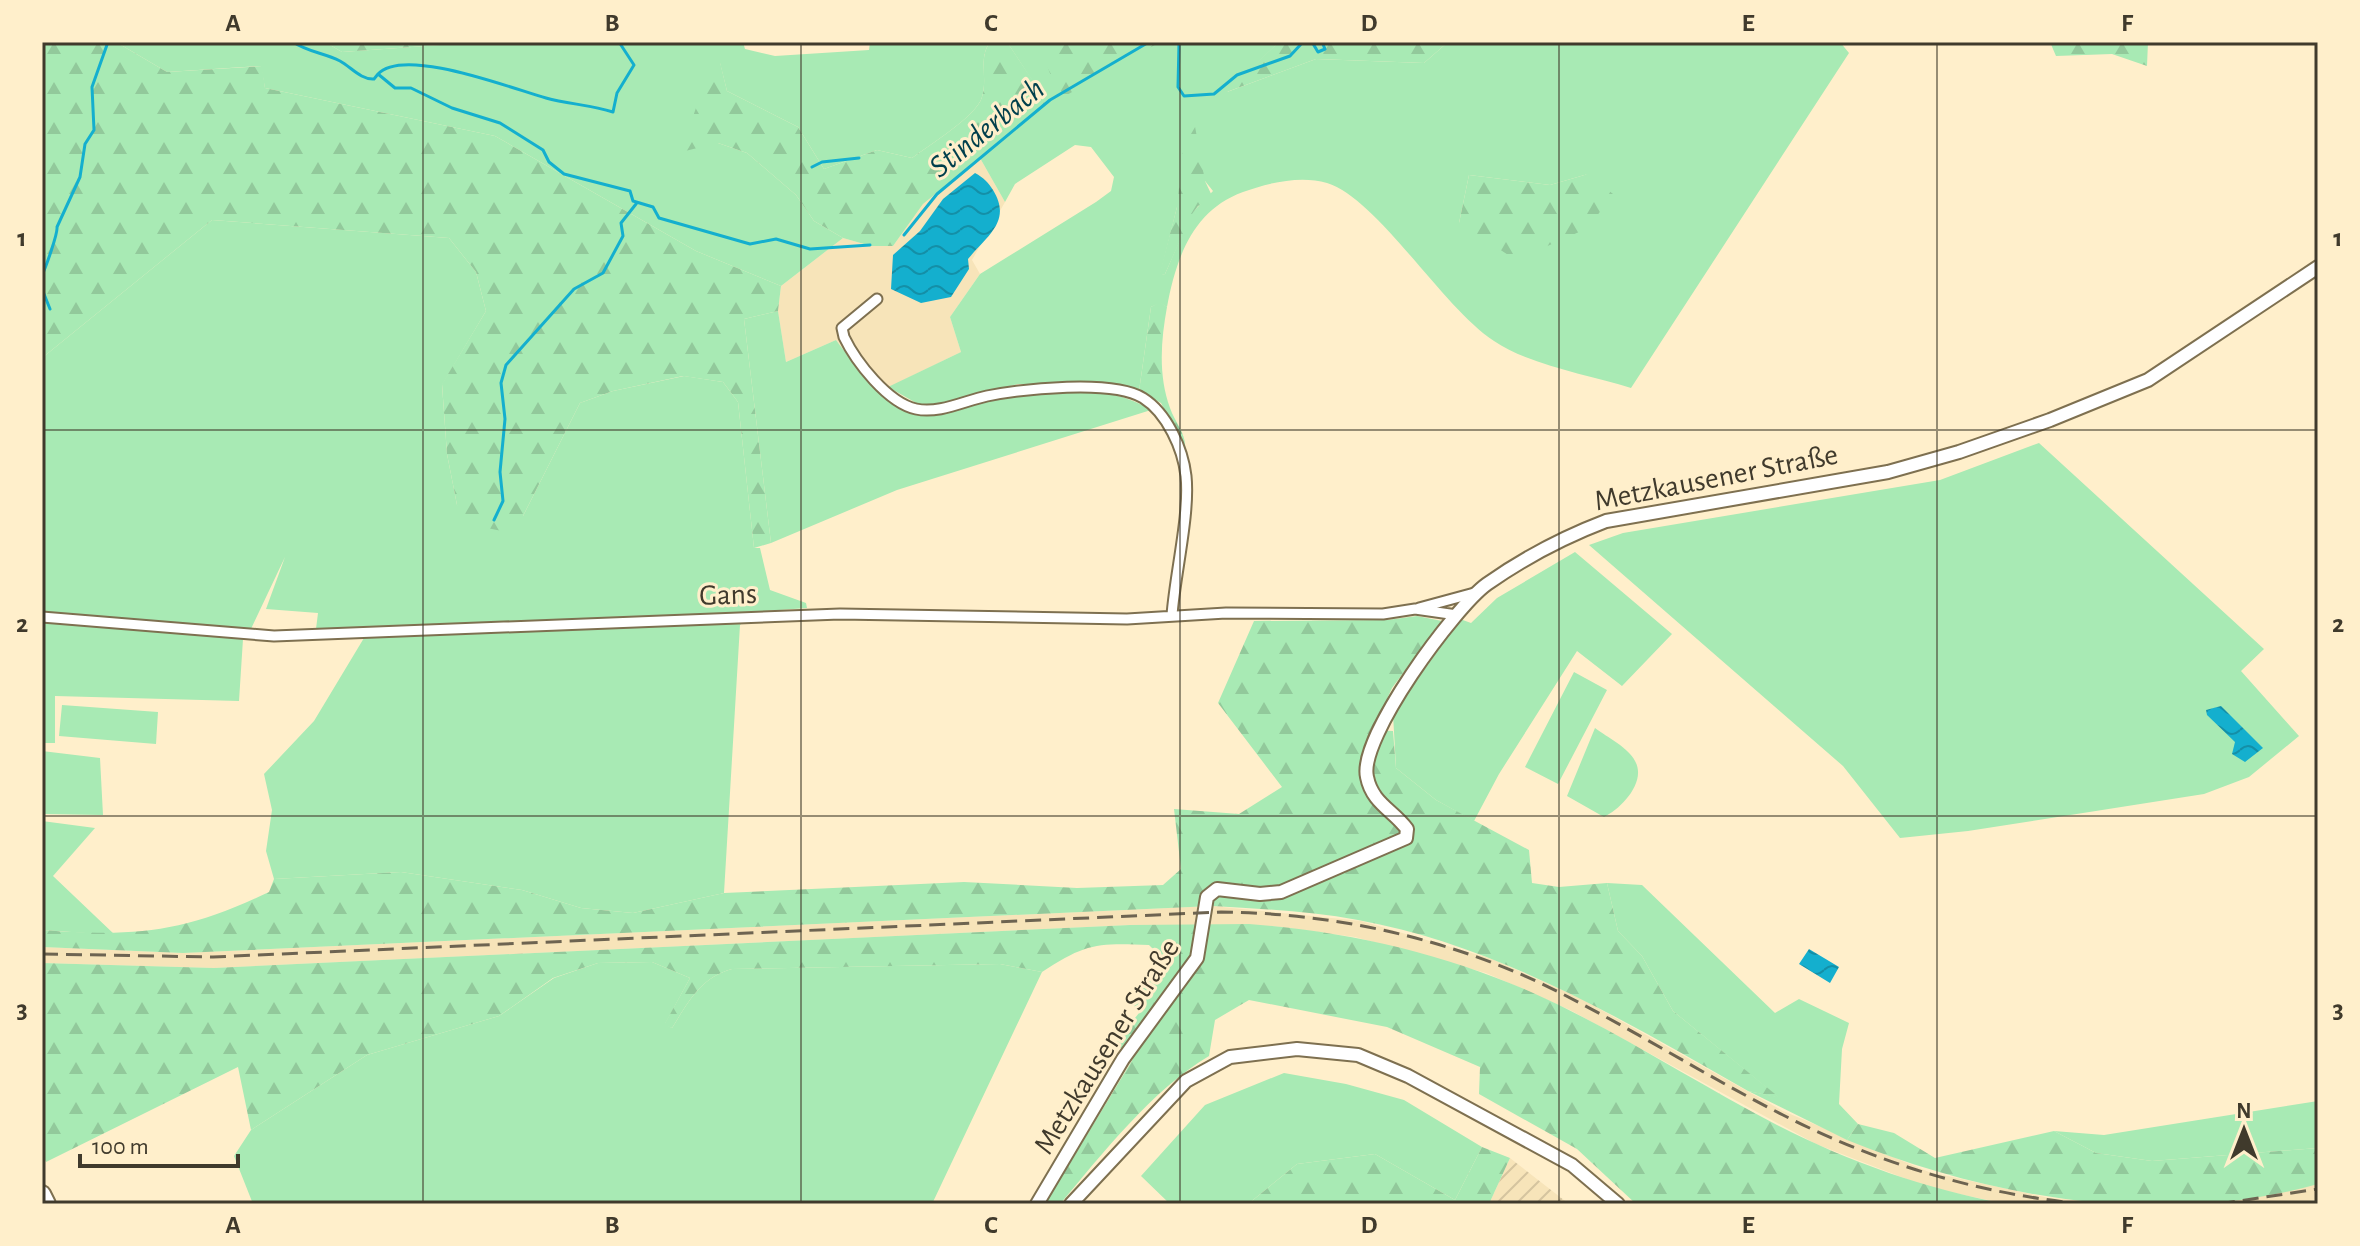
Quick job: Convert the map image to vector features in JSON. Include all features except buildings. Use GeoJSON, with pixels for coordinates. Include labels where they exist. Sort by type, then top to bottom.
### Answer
{"type":"FeatureCollection","features":[{"type":"Feature","properties":{"kind":"highway"},"geometry":{"type":"LineString","coordinates":[[42,1194],[47,1204]]}},
{"type":"Feature","properties":{"kind":"street","name":"Metzkausener Straße"},"geometry":{"type":"LineString","coordinates":[[1037,1204],[1123,1059],[1197,958],[1202,944],[1204,905],[1213,891],[1281,892],[1406,838],[1407,829],[1380,805],[1371,789],[1366,768],[1369,750],[1386,714],[1457,615],[1478,592],[1564,538],[1606,521],[1923,464],[2100,401],[2148,380],[2318,267]]}},
{"type":"Feature","properties":{"kind":"street"},"geometry":{"type":"LineString","coordinates":[[877,299],[842,328],[844,337],[889,394],[912,409],[935,410],[999,394],[1059,389],[1123,391],[1154,407],[1173,436],[1186,475],[1172,615]]}},
{"type":"Feature","properties":{"kind":"street","name":"Gans"},"geometry":{"type":"LineString","coordinates":[[42,617],[274,636],[840,614],[1127,619],[1172,615],[1338,615],[1415,609],[1478,592]]}},
{"type":"Feature","properties":{"kind":"street","name":"Gans"},"geometry":{"type":"LineString","coordinates":[[1415,609],[1457,615]]}},
{"type":"Feature","properties":{"kind":"street"},"geometry":{"type":"LineString","coordinates":[[1071,1204],[1186,1081],[1230,1057],[1297,1049],[1358,1055],[1408,1076],[1572,1165],[1618,1204]]}},
{"type":"Feature","properties":{"kind":"shaded area"},"geometry":{"type":"Polygon","coordinates":[[[980,158],[1005,202],[972,260],[980,274],[950,317],[961,352],[877,393],[836,340],[786,362],[778,311],[781,286],[843,238],[871,246],[893,246],[923,204],[980,158]]]}},
{"type":"Feature","properties":{"kind":"shaded area"},"geometry":{"type":"Polygon","coordinates":[[[1212,906],[1361,921],[1492,959],[1578,997],[1783,1111],[1929,1172],[2049,1198],[2101,1202],[2217,1201],[2318,1184],[2318,1199],[2295,1204],[2006,1204],[1927,1187],[1816,1144],[1570,1010],[1486,973],[1355,937],[1273,926],[1130,925],[214,968],[42,963],[42,947],[183,953],[1212,906]]]}},
{"type":"Feature","properties":{"kind":"shaded area"},"geometry":{"type":"Polygon","coordinates":[[[1510,1158],[1569,1204],[1489,1204],[1510,1158]]]}},
{"type":"Feature","properties":{"kind":"green space"},"geometry":{"type":"Polygon","coordinates":[[[42,42],[116,42],[167,72],[262,66],[265,88],[495,136],[696,251],[781,286],[778,311],[744,319],[771,543],[754,548],[738,402],[723,382],[683,376],[613,391],[580,403],[523,516],[502,531],[477,526],[457,505],[447,454],[442,384],[486,311],[476,272],[449,238],[212,220],[42,358],[42,42]]]}},
{"type":"Feature","properties":{"kind":"green space"},"geometry":{"type":"Polygon","coordinates":[[[116,42],[325,42],[342,52],[482,42],[743,42],[745,49],[775,56],[869,50],[870,42],[990,42],[984,61],[982,97],[971,113],[952,130],[912,158],[877,150],[824,169],[798,127],[727,91],[720,63],[718,143],[747,153],[796,195],[814,221],[843,238],[781,286],[696,251],[495,136],[265,88],[261,66],[167,72],[116,42]]]}},
{"type":"Feature","properties":{"kind":"green space"},"geometry":{"type":"Polygon","coordinates":[[[325,42],[482,42],[342,52],[325,42]]]}},
{"type":"Feature","properties":{"kind":"green space"},"geometry":{"type":"Polygon","coordinates":[[[990,42],[1007,42],[1048,103],[923,204],[893,246],[871,246],[843,238],[814,221],[796,195],[747,153],[718,143],[681,152],[699,99],[720,62],[727,91],[798,127],[824,169],[877,150],[912,158],[962,121],[978,105],[984,90],[985,55],[990,42]]]}},
{"type":"Feature","properties":{"kind":"green space"},"geometry":{"type":"Polygon","coordinates":[[[1007,42],[1279,42],[1227,92],[1316,59],[1424,63],[1448,42],[1840,42],[1849,53],[1631,388],[1524,357],[1494,341],[1453,304],[1389,231],[1347,193],[1327,183],[1295,180],[1243,192],[1226,200],[1199,223],[1182,254],[1167,307],[1160,303],[1151,307],[1139,391],[1090,384],[1018,384],[933,406],[918,404],[888,387],[961,352],[950,317],[980,274],[1111,191],[1114,177],[1091,147],[1075,145],[1015,184],[1005,202],[980,158],[1047,103],[1007,42]],[[1588,174],[1550,185],[1469,175],[1459,223],[1588,174]],[[1205,181],[1177,207],[1160,275],[1165,274],[1191,214],[1213,191],[1205,181]]]}},
{"type":"Feature","properties":{"kind":"green space"},"geometry":{"type":"Polygon","coordinates":[[[1050,42],[1160,42],[1065,96],[1047,64],[1050,42]]]}},
{"type":"Feature","properties":{"kind":"green space"},"geometry":{"type":"Polygon","coordinates":[[[1279,42],[1448,42],[1424,63],[1316,59],[1224,93],[1279,42]]]}},
{"type":"Feature","properties":{"kind":"green space"},"geometry":{"type":"Polygon","coordinates":[[[2050,42],[2148,42],[2147,66],[2112,54],[2056,56],[2050,42]]]}},
{"type":"Feature","properties":{"kind":"green space"},"geometry":{"type":"Polygon","coordinates":[[[1194,121],[1205,181],[1213,198],[1198,206],[1192,214],[1165,274],[1159,276],[1177,207],[1184,141],[1194,121]]]}},
{"type":"Feature","properties":{"kind":"green space"},"geometry":{"type":"Polygon","coordinates":[[[1588,174],[1613,194],[1588,228],[1516,260],[1459,223],[1469,175],[1550,185],[1588,174]]]}},
{"type":"Feature","properties":{"kind":"green space"},"geometry":{"type":"Polygon","coordinates":[[[212,220],[449,238],[476,272],[486,311],[442,385],[447,454],[457,505],[523,516],[580,403],[613,391],[684,376],[723,382],[738,402],[754,548],[760,548],[770,590],[806,603],[807,608],[753,612],[740,625],[724,893],[633,913],[581,908],[522,890],[401,872],[274,879],[266,851],[272,810],[264,774],[314,721],[370,628],[316,629],[318,613],[266,609],[285,557],[250,631],[42,614],[42,358],[212,220]]]}},
{"type":"Feature","properties":{"kind":"green space"},"geometry":{"type":"Polygon","coordinates":[[[1160,302],[1167,307],[1162,345],[1166,396],[1184,439],[1185,450],[1161,403],[1139,391],[1151,307],[1160,302]]]}},
{"type":"Feature","properties":{"kind":"green space"},"geometry":{"type":"Polygon","coordinates":[[[778,311],[786,362],[836,340],[874,388],[893,404],[911,413],[1059,391],[1108,394],[1151,410],[897,490],[771,543],[744,319],[778,311]]]}},
{"type":"Feature","properties":{"kind":"green space"},"geometry":{"type":"Polygon","coordinates":[[[2039,443],[2264,649],[2241,671],[2299,736],[2249,777],[2204,794],[1968,831],[1900,838],[1843,766],[1589,545],[1623,533],[1940,480],[2039,443]]]}},
{"type":"Feature","properties":{"kind":"green space"},"geometry":{"type":"Polygon","coordinates":[[[1575,552],[1672,634],[1622,686],[1577,651],[1499,774],[1474,821],[1436,800],[1396,768],[1393,714],[1460,619],[1471,623],[1497,598],[1575,552]]]}},
{"type":"Feature","properties":{"kind":"green space"},"geometry":{"type":"Polygon","coordinates":[[[1417,616],[1442,621],[1392,688],[1373,730],[1393,731],[1396,768],[1436,800],[1529,850],[1532,883],[1559,887],[1607,883],[1618,931],[1642,956],[1673,1011],[1780,1098],[1748,1091],[1608,1013],[1511,967],[1410,932],[1322,914],[1212,906],[183,953],[42,947],[42,930],[132,932],[184,924],[269,892],[274,879],[401,872],[522,890],[581,908],[633,913],[724,893],[964,882],[1077,888],[1163,885],[1181,869],[1174,809],[1239,814],[1282,787],[1218,703],[1254,621],[1387,620],[1417,616]]]}},
{"type":"Feature","properties":{"kind":"green space"},"geometry":{"type":"Polygon","coordinates":[[[42,620],[243,639],[239,701],[55,696],[55,743],[42,743],[42,620]]]}},
{"type":"Feature","properties":{"kind":"green space"},"geometry":{"type":"Polygon","coordinates":[[[1574,672],[1607,690],[1558,784],[1525,767],[1574,672]]]}},
{"type":"Feature","properties":{"kind":"green space"},"geometry":{"type":"Polygon","coordinates":[[[62,705],[158,712],[156,744],[59,736],[62,705]]]}},
{"type":"Feature","properties":{"kind":"green space"},"geometry":{"type":"Polygon","coordinates":[[[1595,728],[1628,752],[1638,769],[1638,777],[1630,794],[1618,808],[1604,817],[1567,796],[1595,728]]]}},
{"type":"Feature","properties":{"kind":"green space"},"geometry":{"type":"Polygon","coordinates":[[[42,751],[100,758],[103,815],[42,814],[42,751]]]}},
{"type":"Feature","properties":{"kind":"green space"},"geometry":{"type":"Polygon","coordinates":[[[42,821],[95,828],[53,876],[115,935],[42,930],[42,821]]]}},
{"type":"Feature","properties":{"kind":"green space"},"geometry":{"type":"Polygon","coordinates":[[[1607,883],[1642,885],[1775,1013],[1799,999],[1849,1023],[1842,1049],[1839,1104],[1858,1124],[1847,1140],[1748,1091],[1778,1097],[1673,1011],[1642,956],[1618,931],[1607,883]]]}},
{"type":"Feature","properties":{"kind":"green space"},"geometry":{"type":"Polygon","coordinates":[[[1249,924],[1357,938],[1428,955],[1497,978],[1594,1023],[1777,1125],[1832,1151],[1917,1182],[2006,1204],[1636,1204],[1577,1149],[1479,1094],[1480,1067],[1387,1027],[1249,1000],[1215,1020],[1209,1056],[1148,1104],[1060,1204],[1045,1204],[1133,1059],[1115,1043],[1139,1013],[1131,1001],[1167,963],[1149,945],[1132,944],[1082,950],[1042,972],[1000,964],[732,969],[703,985],[672,1028],[664,1025],[690,978],[652,962],[598,963],[553,978],[499,1016],[367,1055],[251,1130],[238,1067],[46,1162],[42,1154],[42,963],[214,968],[1130,925],[1249,924]]]}},
{"type":"Feature","properties":{"kind":"green space"},"geometry":{"type":"Polygon","coordinates":[[[652,962],[690,978],[665,1024],[672,1028],[703,985],[732,969],[1000,964],[1042,972],[932,1204],[253,1204],[234,1156],[251,1130],[367,1055],[499,1016],[554,978],[598,963],[652,962]]]}},
{"type":"Feature","properties":{"kind":"green space"},"geometry":{"type":"Polygon","coordinates":[[[1284,1073],[1346,1084],[1404,1100],[1482,1147],[1455,1200],[1375,1154],[1297,1164],[1248,1204],[1170,1204],[1141,1176],[1205,1105],[1284,1073]]]}},
{"type":"Feature","properties":{"kind":"green space"},"geometry":{"type":"Polygon","coordinates":[[[2318,1101],[2318,1148],[2152,1161],[2096,1153],[2054,1131],[2104,1135],[2318,1101]]]}},
{"type":"Feature","properties":{"kind":"green space"},"geometry":{"type":"Polygon","coordinates":[[[1858,1124],[1894,1133],[1935,1158],[2054,1131],[2096,1153],[2152,1161],[2318,1148],[2318,1184],[2259,1197],[2200,1204],[2139,1205],[2079,1201],[1960,1178],[1903,1161],[1847,1140],[1858,1124]]]}},
{"type":"Feature","properties":{"kind":"green space"},"geometry":{"type":"Polygon","coordinates":[[[1482,1147],[1510,1158],[1489,1204],[1248,1204],[1297,1164],[1375,1154],[1455,1200],[1482,1147]]]}},
{"type":"Feature","properties":{"kind":"water"},"geometry":{"type":"Polygon","coordinates":[[[975,173],[986,180],[993,190],[1000,210],[999,219],[990,235],[968,259],[969,269],[951,297],[921,303],[891,289],[893,255],[920,231],[943,199],[975,173]]]}},
{"type":"Feature","properties":{"kind":"water"},"geometry":{"type":"Polygon","coordinates":[[[2221,706],[2263,748],[2245,762],[2232,754],[2235,742],[2207,715],[2206,710],[2221,706]]]}},
{"type":"Feature","properties":{"kind":"water"},"geometry":{"type":"Polygon","coordinates":[[[1809,949],[1839,967],[1830,983],[1799,964],[1809,949]]]}},
{"type":"Feature","properties":{"kind":"waterway"},"geometry":{"type":"LineString","coordinates":[[42,275],[57,227],[80,177],[85,144],[94,130],[92,87],[108,42]]}},
{"type":"Feature","properties":{"kind":"waterway","name":"Stinderbach"},"geometry":{"type":"LineString","coordinates":[[293,42],[340,61],[365,77],[374,79],[378,74],[395,88],[411,88],[452,108],[500,123],[543,150],[549,162],[564,174],[630,191],[633,201],[653,207],[659,218],[750,244],[776,239],[810,249],[870,245]]}},
{"type":"Feature","properties":{"kind":"waterway"},"geometry":{"type":"LineString","coordinates":[[378,74],[391,67],[434,67],[546,98],[613,112],[617,93],[634,65],[619,42]]}},
{"type":"Feature","properties":{"kind":"waterway","name":"Stinderbach"},"geometry":{"type":"LineString","coordinates":[[904,235],[937,194],[1050,100],[1149,42]]}},
{"type":"Feature","properties":{"kind":"waterway","name":"Stinderbach"},"geometry":{"type":"LineString","coordinates":[[1162,42],[1179,43],[1178,87],[1184,96],[1214,94],[1237,75],[1290,56],[1303,42]]}},
{"type":"Feature","properties":{"kind":"waterway","name":"Stinderbach"},"geometry":{"type":"LineString","coordinates":[[1312,42],[1318,52],[1325,49],[1322,42]]}},
{"type":"Feature","properties":{"kind":"waterway"},"geometry":{"type":"LineString","coordinates":[[812,167],[822,162],[859,158]]}},
{"type":"Feature","properties":{"kind":"waterway"},"geometry":{"type":"LineString","coordinates":[[494,520],[503,501],[500,472],[505,419],[501,383],[506,365],[574,289],[603,273],[623,236],[621,223],[636,204]]}},
{"type":"Feature","properties":{"kind":"waterway"},"geometry":{"type":"LineString","coordinates":[[42,289],[50,309]]}},
{"type":"Feature","properties":{"kind":"railway"},"geometry":{"type":"LineString","coordinates":[[42,954],[213,957],[1221,912],[1343,922],[1423,940],[1538,982],[1783,1115],[1855,1148],[1967,1184],[2005,1193],[2084,1204]]}},
{"type":"Feature","properties":{"kind":"railway"},"geometry":{"type":"LineString","coordinates":[[2219,1204],[2318,1189]]}}]}
